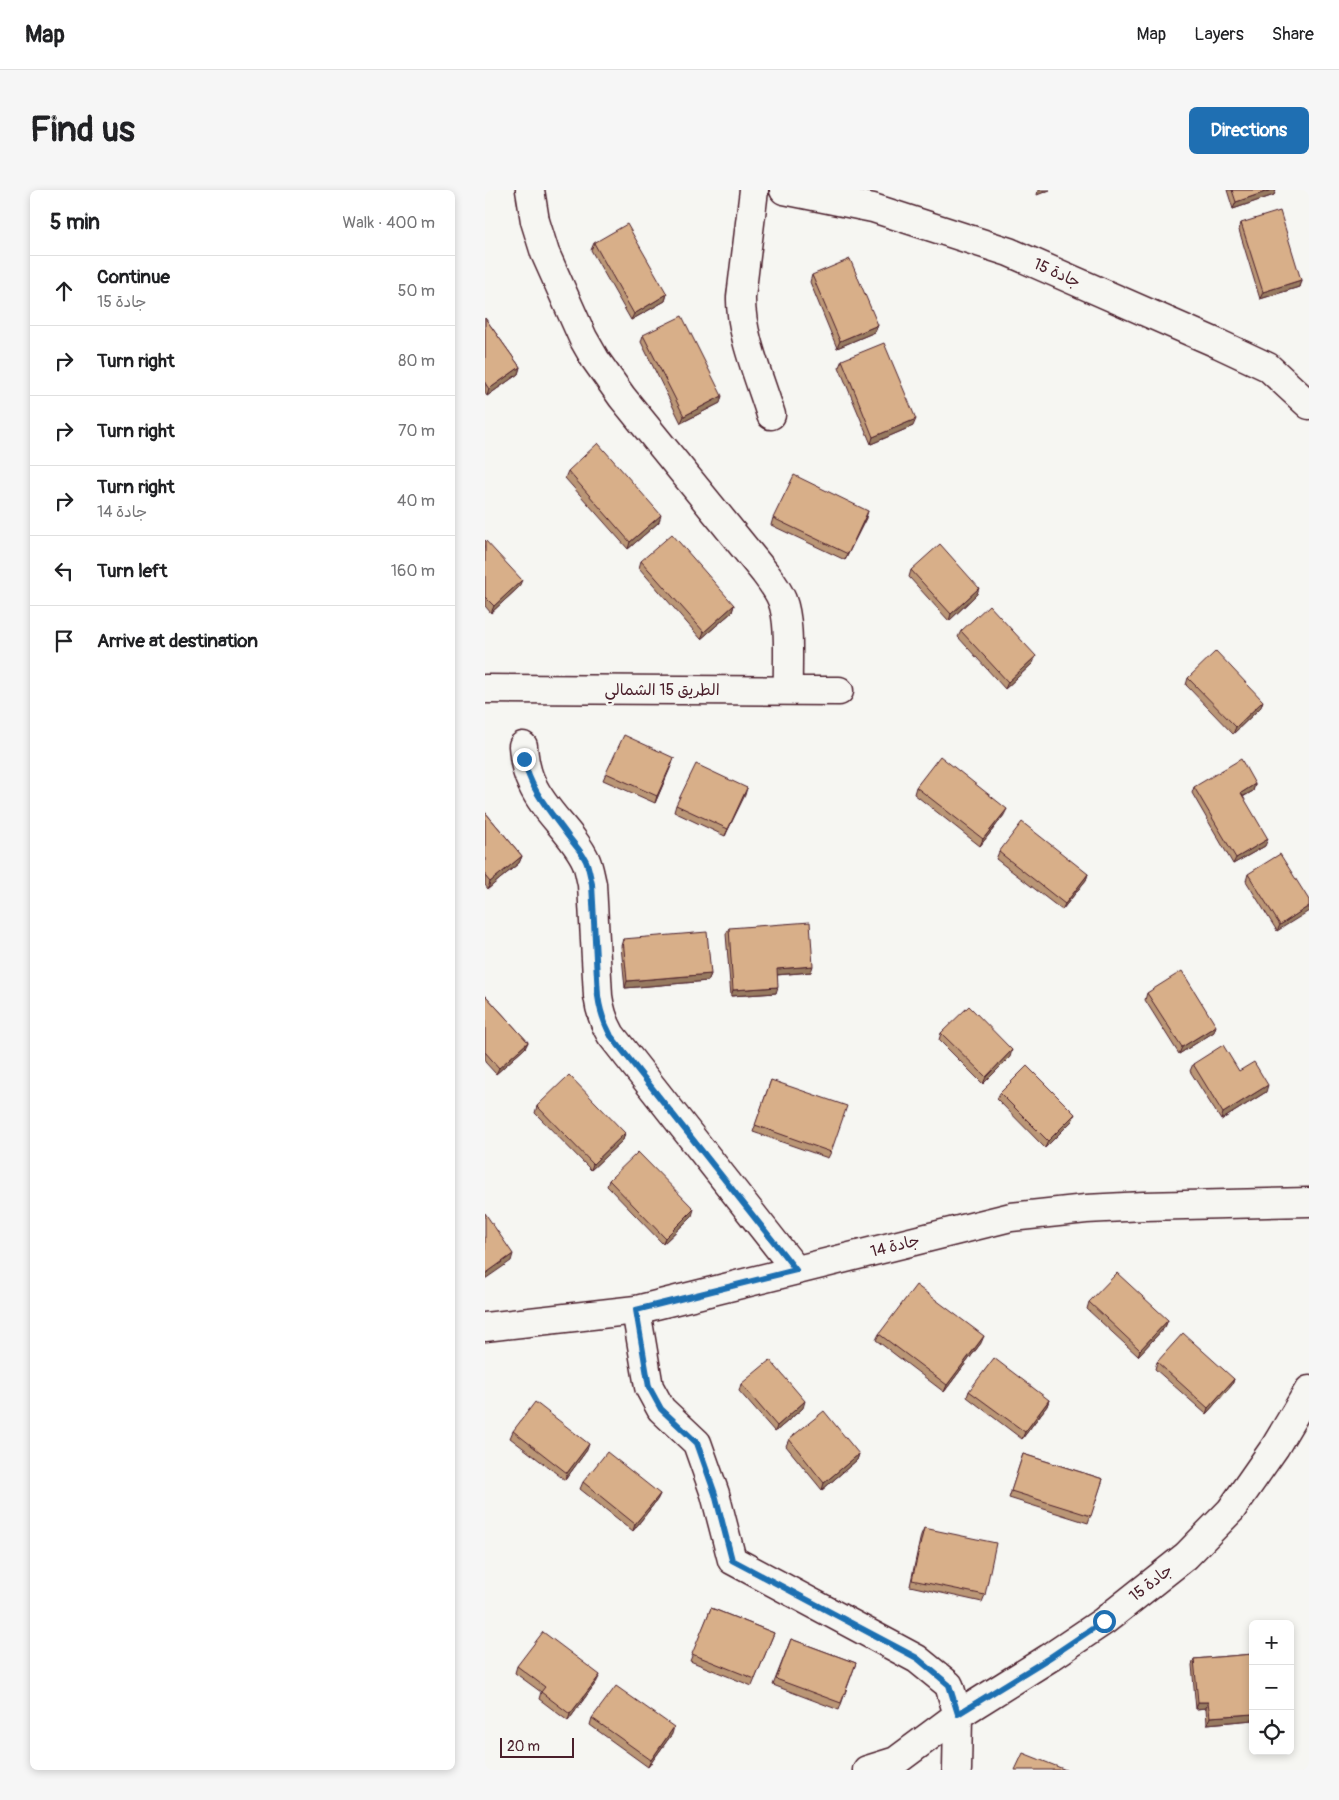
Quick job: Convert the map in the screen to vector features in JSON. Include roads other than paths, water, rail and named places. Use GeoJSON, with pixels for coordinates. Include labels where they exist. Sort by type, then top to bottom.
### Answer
{"type":"FeatureCollection","features":[{"type":"Feature","properties":{"kind":"street"},"geometry":{"type":"LineString","coordinates":[[530,190],[535,221],[542,245],[583,338],[595,359],[628,404],[774,586],[786,615],[788,690]]}},
{"type":"Feature","properties":{"kind":"street"},"geometry":{"type":"LineString","coordinates":[[754,190],[740,310],[771,415]]}},
{"type":"Feature","properties":{"kind":"street","name":"جادة 15"},"geometry":{"type":"LineString","coordinates":[[784,190],[873,208],[1009,252],[1268,367],[1309,405]]}},
{"type":"Feature","properties":{"kind":"street","name":"الطريق 15 الشمالي"},"geometry":{"type":"LineString","coordinates":[[485,689],[839,690]]}},
{"type":"Feature","properties":{"kind":"street"},"geometry":{"type":"LineString","coordinates":[[523,746],[527,772],[534,790],[578,849],[589,871],[592,884],[598,996],[600,1010],[611,1036],[796,1270]]}},
{"type":"Feature","properties":{"kind":"street","name":"جادة 14"},"geometry":{"type":"LineString","coordinates":[[485,1327],[636,1310],[1011,1217],[1086,1209],[1144,1206],[1309,1202]]}},
{"type":"Feature","properties":{"kind":"street"},"geometry":{"type":"LineString","coordinates":[[636,1310],[649,1387],[661,1409],[697,1443],[715,1494],[732,1560],[917,1658],[949,1685],[958,1714],[957,1770]]}},
{"type":"Feature","properties":{"kind":"street","name":"جادة 15"},"geometry":{"type":"LineString","coordinates":[[867,1770],[896,1761],[958,1714],[1049,1658],[1104,1621],[1185,1556],[1231,1510],[1275,1447],[1309,1390]]}}]}
